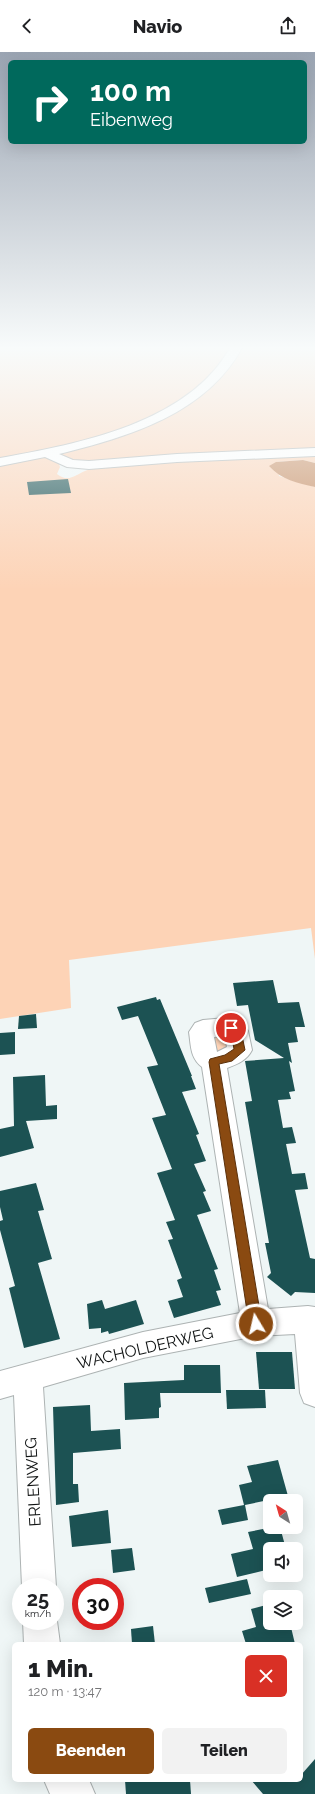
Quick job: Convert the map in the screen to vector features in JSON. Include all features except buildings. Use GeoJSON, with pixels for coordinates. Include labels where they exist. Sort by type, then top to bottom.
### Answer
{"type":"FeatureCollection","features":[{"type":"Feature","properties":{"kind":"street"},"geometry":{"type":"LineString","coordinates":[[0,462],[48,453],[116,433],[130,427]]}},
{"type":"Feature","properties":{"kind":"street"},"geometry":{"type":"LineString","coordinates":[[48,453],[63,461],[71,469],[89,465],[177,458],[315,452]]}},
{"type":"Feature","properties":{"kind":"street"},"geometry":{"type":"LineString","coordinates":[[214,1062],[256,1324]]}},
{"type":"Feature","properties":{"kind":"street"},"geometry":{"type":"LineString","coordinates":[[311,1320],[315,1393]]}},
{"type":"Feature","properties":{"kind":"street","name":"WACHOLDERWEG"},"geometry":{"type":"LineString","coordinates":[[12,1381],[143,1345],[256,1324],[311,1320]]}},
{"type":"Feature","properties":{"kind":"street","name":"ERLENWEG"},"geometry":{"type":"LineString","coordinates":[[12,1381],[29,1394],[39,1578]]}},
{"type":"Feature","properties":{"kind":"street"},"geometry":{"type":"LineString","coordinates":[[41,1630],[42,1642]]}},
{"type":"Feature","properties":{"kind":"street"},"geometry":{"type":"LineString","coordinates":[[65,1782],[76,1794]]}},
{"type":"Feature","properties":{"kind":"shaded area"},"geometry":{"type":"Polygon","coordinates":[[[0,427],[315,427],[315,463],[303,460],[276,462],[279,476],[315,487],[315,959],[311,928],[69,960],[71,1008],[0,1019],[0,427]],[[59,464],[60,467],[57,474],[61,477],[68,478],[87,470],[98,468],[72,468],[59,464]]]}},
{"type":"Feature","properties":{"kind":"shaded area"},"geometry":{"type":"Polygon","coordinates":[[[303,460],[315,463],[315,487],[285,478],[269,466],[276,462],[303,460]]]}},
{"type":"Feature","properties":{"kind":"shaded area"},"geometry":{"type":"Polygon","coordinates":[[[227,1034],[232,1047],[215,1053],[210,1035],[227,1034]]]}},
{"type":"Feature","properties":{"kind":"route"},"geometry":{"type":"LineString","coordinates":[[231,1028],[236,1031],[240,1044],[240,1050],[228,1058],[214,1062],[256,1324]]}}]}
